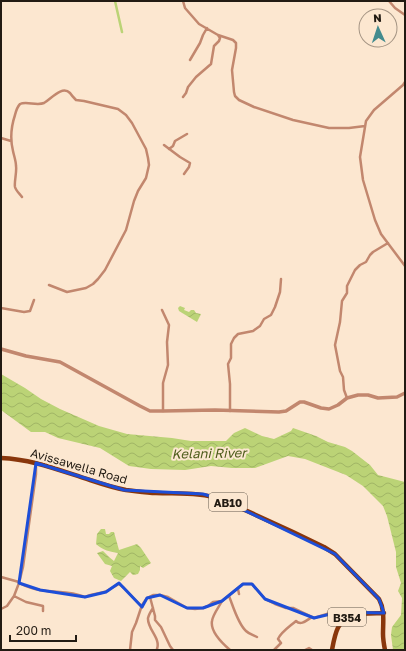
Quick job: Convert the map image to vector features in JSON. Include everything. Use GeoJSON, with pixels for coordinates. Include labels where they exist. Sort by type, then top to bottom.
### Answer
{"type":"FeatureCollection","features":[{"type":"Feature","properties":{"kind":"main road","name":"Avissawella Road"},"geometry":{"type":"LineString","coordinates":[[1,458],[14,458],[36,463],[124,490],[154,493],[203,494],[213,496],[296,533],[324,547],[334,554],[379,599],[384,613],[383,636],[385,650]]}},
{"type":"Feature","properties":{"kind":"main road","name":"B354"},"geometry":{"type":"LineString","coordinates":[[332,650],[338,626],[344,619],[354,614],[384,613]]}},
{"type":"Feature","properties":{"kind":"street"},"geometry":{"type":"LineString","coordinates":[[183,1],[185,8],[199,24],[218,35],[234,40],[236,43],[232,70],[234,92],[235,96],[239,100],[254,107],[293,120],[329,128],[365,126]]}},
{"type":"Feature","properties":{"kind":"street"},"geometry":{"type":"LineString","coordinates":[[389,1],[395,8],[405,15]]}},
{"type":"Feature","properties":{"kind":"street"},"geometry":{"type":"LineString","coordinates":[[190,60],[207,28]]}},
{"type":"Feature","properties":{"kind":"street"},"geometry":{"type":"LineString","coordinates":[[183,97],[186,94],[188,87],[196,77],[211,64],[214,46],[220,38],[218,35]]}},
{"type":"Feature","properties":{"kind":"street"},"geometry":{"type":"LineString","coordinates":[[405,83],[374,110],[366,121],[360,157],[363,180],[375,220],[381,234],[405,266]]}},
{"type":"Feature","properties":{"kind":"street"},"geometry":{"type":"LineString","coordinates":[[22,197],[15,188],[16,166],[11,141],[12,124],[17,108],[20,104],[39,104],[61,90],[66,90],[76,100],[118,109],[126,115],[132,123],[146,149],[149,165],[146,178],[138,191],[126,230],[105,270],[93,284],[86,288],[67,292],[49,285]]}},
{"type":"Feature","properties":{"kind":"street"},"geometry":{"type":"LineString","coordinates":[[169,149],[173,146],[175,141],[187,134]]}},
{"type":"Feature","properties":{"kind":"street"},"geometry":{"type":"LineString","coordinates":[[1,138],[11,141]]}},
{"type":"Feature","properties":{"kind":"street"},"geometry":{"type":"LineString","coordinates":[[164,145],[190,163],[184,174]]}},
{"type":"Feature","properties":{"kind":"street"},"geometry":{"type":"LineString","coordinates":[[347,398],[344,390],[344,377],[340,371],[335,345],[340,322],[342,301],[355,270],[366,262],[370,255],[388,243]]}},
{"type":"Feature","properties":{"kind":"street"},"geometry":{"type":"LineString","coordinates":[[230,411],[228,364],[231,358],[231,344],[238,334],[253,331],[271,315],[280,292],[281,279]]}},
{"type":"Feature","properties":{"kind":"street"},"geometry":{"type":"LineString","coordinates":[[1,308],[24,312],[30,311],[34,300]]}},
{"type":"Feature","properties":{"kind":"street"},"geometry":{"type":"LineString","coordinates":[[162,310],[169,325],[167,342],[168,365],[163,383],[163,411]]}},
{"type":"Feature","properties":{"kind":"street"},"geometry":{"type":"LineString","coordinates":[[1,349],[26,356],[60,362],[150,410],[279,412],[286,411],[300,402],[329,409],[338,405],[347,398],[358,395],[368,394],[378,398],[397,397],[405,393]]}},
{"type":"Feature","properties":{"kind":"street"},"geometry":{"type":"LineString","coordinates":[[1,609],[7,606],[14,596],[19,583],[26,554],[36,474],[36,463]]}},
{"type":"Feature","properties":{"kind":"street"},"geometry":{"type":"LineString","coordinates":[[1,577],[40,590],[77,593],[84,597],[106,592],[110,588],[119,584],[142,607]]}},
{"type":"Feature","properties":{"kind":"street"},"geometry":{"type":"LineString","coordinates":[[230,650],[218,638],[212,624],[212,620],[222,601],[243,584],[252,584],[265,599],[275,604],[286,608],[293,608],[312,617],[317,618],[330,613],[339,612],[354,614]]}},
{"type":"Feature","properties":{"kind":"street"},"geometry":{"type":"LineString","coordinates":[[238,589],[239,594]]}},
{"type":"Feature","properties":{"kind":"street"},"geometry":{"type":"LineString","coordinates":[[130,650],[132,632],[142,607],[147,598],[150,596],[160,595],[168,597],[187,608],[195,609],[203,608],[214,602],[222,601]]}},
{"type":"Feature","properties":{"kind":"street"},"geometry":{"type":"LineString","coordinates":[[14,596],[26,602],[42,606],[44,610]]}},
{"type":"Feature","properties":{"kind":"street"},"geometry":{"type":"LineString","coordinates":[[150,596],[156,616],[155,620],[161,627],[173,650]]}},
{"type":"Feature","properties":{"kind":"street"},"geometry":{"type":"LineString","coordinates":[[229,596],[240,624],[247,632],[257,637]]}},
{"type":"Feature","properties":{"kind":"street"},"geometry":{"type":"LineString","coordinates":[[153,608],[148,619],[154,636],[158,641],[157,649]]}},
{"type":"Feature","properties":{"kind":"street"},"geometry":{"type":"LineString","coordinates":[[274,650],[281,644],[278,638],[286,629],[296,621],[298,624],[301,624],[312,617]]}},
{"type":"Feature","properties":{"kind":"street"},"geometry":{"type":"LineString","coordinates":[[305,650],[309,648],[312,650]]}},
{"type":"Feature","properties":{"kind":"highlighted area"},"geometry":{"type":"Polygon","coordinates":[[[36,463],[124,490],[203,494],[223,500],[335,554],[379,599],[384,613],[339,612],[314,618],[265,599],[252,584],[243,584],[222,601],[203,608],[187,608],[160,595],[147,598],[142,607],[119,583],[106,592],[85,597],[40,590],[19,583],[36,463]]]}},
{"type":"Feature","properties":{"kind":"water"},"geometry":{"type":"Polygon","coordinates":[[[180,306],[189,312],[194,310],[196,313],[201,314],[197,322],[179,311],[178,308],[180,306]]]}},
{"type":"Feature","properties":{"kind":"water","name":"Kelani River"},"geometry":{"type":"Polygon","coordinates":[[[1,374],[60,409],[99,426],[127,434],[191,441],[226,441],[234,433],[245,428],[262,436],[274,439],[291,431],[293,428],[345,447],[370,465],[378,475],[405,482],[405,650],[393,650],[391,635],[392,627],[401,615],[402,598],[398,591],[401,583],[396,567],[396,552],[387,516],[383,506],[363,486],[346,475],[305,459],[288,456],[255,468],[211,466],[185,470],[151,469],[129,466],[100,448],[58,438],[45,432],[31,432],[1,410],[1,374]]]}},
{"type":"Feature","properties":{"kind":"water"},"geometry":{"type":"Polygon","coordinates":[[[101,529],[105,529],[106,534],[114,532],[119,550],[137,544],[151,563],[143,568],[140,566],[138,574],[133,575],[130,572],[121,581],[114,578],[110,571],[112,566],[105,564],[97,553],[103,551],[114,561],[118,553],[104,549],[96,544],[97,534],[101,529]]]}},
{"type":"Feature","properties":{"kind":"waterway"},"geometry":{"type":"LineString","coordinates":[[115,1],[122,32]]}}]}
